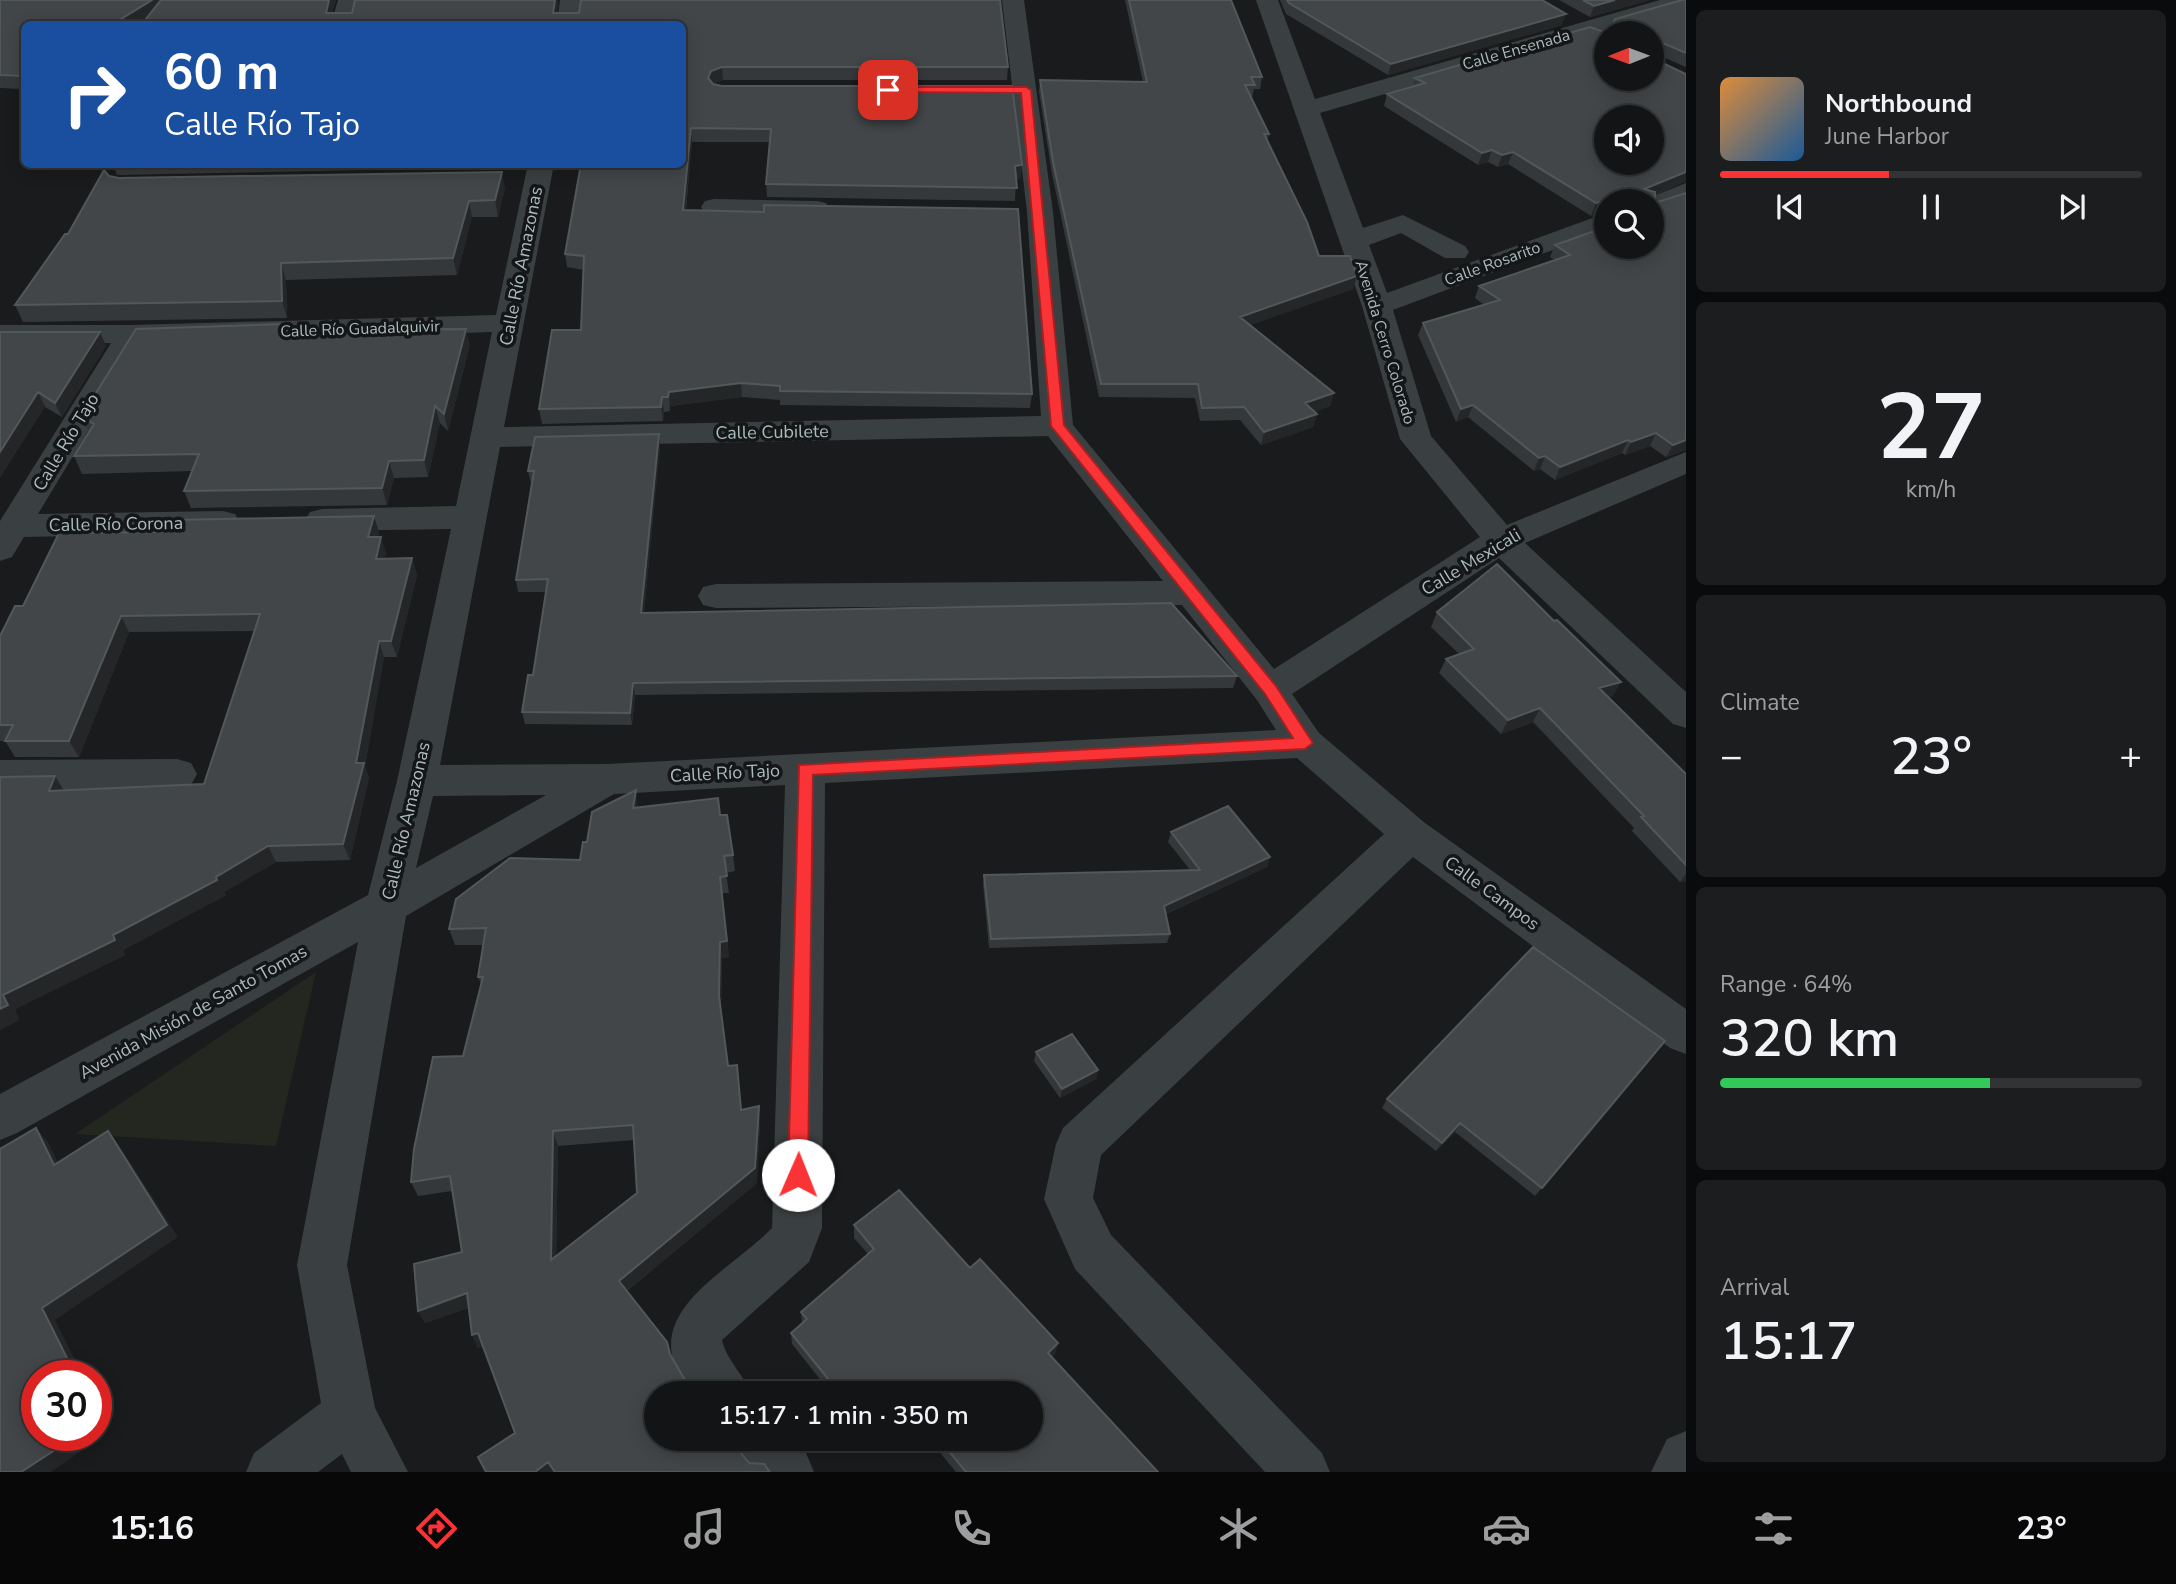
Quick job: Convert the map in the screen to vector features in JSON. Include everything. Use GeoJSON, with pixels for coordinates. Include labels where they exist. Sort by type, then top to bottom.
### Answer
{"type":"FeatureCollection","features":[{"type":"Feature","properties":{"kind":"street"},"geometry":{"type":"LineString","coordinates":[[343,21],[349,0]]}},
{"type":"Feature","properties":{"kind":"street"},"geometry":{"type":"LineString","coordinates":[[568,21],[572,0]]}},
{"type":"Feature","properties":{"kind":"street"},"geometry":{"type":"LineString","coordinates":[[1013,0],[1012,90],[1026,212],[1057,426]]}},
{"type":"Feature","properties":{"kind":"street","name":"Avenida Cerro Colorado"},"geometry":{"type":"LineString","coordinates":[[1267,0],[1377,306],[1416,439],[1501,540],[1686,714]]}},
{"type":"Feature","properties":{"kind":"street","name":"Calle Ensenada"},"geometry":{"type":"LineString","coordinates":[[1627,21],[1684,0]]}},
{"type":"Feature","properties":{"kind":"street"},"geometry":{"type":"LineString","coordinates":[[1557,11],[1594,30]]}},
{"type":"Feature","properties":{"kind":"street","name":"Calle Ensenada"},"geometry":{"type":"LineString","coordinates":[[1307,109],[1594,33]]}},
{"type":"Feature","properties":{"kind":"street","name":"Calle Río Amazonas"},"geometry":{"type":"LineString","coordinates":[[381,1472],[350,1415],[322,1265],[386,906],[417,781],[511,323],[530,173]]}},
{"type":"Feature","properties":{"kind":"street"},"geometry":{"type":"LineString","coordinates":[[1664,199],[1686,191]]}},
{"type":"Feature","properties":{"kind":"street"},"geometry":{"type":"LineString","coordinates":[[714,207],[836,209]]}},
{"type":"Feature","properties":{"kind":"street"},"geometry":{"type":"LineString","coordinates":[[1354,241],[1403,223],[1455,252]]}},
{"type":"Feature","properties":{"kind":"street","name":"Calle Rosarito"},"geometry":{"type":"LineString","coordinates":[[1377,306],[1594,225]]}},
{"type":"Feature","properties":{"kind":"street","name":"Calle Río Guadalquivir"},"geometry":{"type":"LineString","coordinates":[[0,334],[131,334],[511,323]]}},
{"type":"Feature","properties":{"kind":"street","name":"Calle Río Tajo"},"geometry":{"type":"LineString","coordinates":[[7,538],[131,334]]}},
{"type":"Feature","properties":{"kind":"street","name":"Calle Cubilete"},"geometry":{"type":"LineString","coordinates":[[488,437],[1057,426]]}},
{"type":"Feature","properties":{"kind":"street","name":"Calle Campos"},"geometry":{"type":"LineString","coordinates":[[1057,426],[1270,690],[1305,743],[1410,834],[1686,1034]]}},
{"type":"Feature","properties":{"kind":"street","name":"Calle Mexicali"},"geometry":{"type":"LineString","coordinates":[[1270,690],[1501,540],[1686,462]]}},
{"type":"Feature","properties":{"kind":"street"},"geometry":{"type":"LineString","coordinates":[[291,521],[470,517]]}},
{"type":"Feature","properties":{"kind":"street","name":"Calle Río Corona"},"geometry":{"type":"LineString","coordinates":[[7,538],[249,522]]}},
{"type":"Feature","properties":{"kind":"street"},"geometry":{"type":"LineString","coordinates":[[716,596],[1191,593]]}},
{"type":"Feature","properties":{"kind":"street","name":"Calle Río Tajo"},"geometry":{"type":"LineString","coordinates":[[417,781],[607,779],[1305,743]]}},
{"type":"Feature","properties":{"kind":"street"},"geometry":{"type":"LineString","coordinates":[[714,1381],[700,1363],[696,1337],[707,1317],[791,1245],[797,1228],[805,769]]}},
{"type":"Feature","properties":{"kind":"street"},"geometry":{"type":"LineString","coordinates":[[0,775],[177,774]]}},
{"type":"Feature","properties":{"kind":"street","name":"Calle Río Tajo"},"geometry":{"type":"LineString","coordinates":[[386,906],[607,779]]}},
{"type":"Feature","properties":{"kind":"street"},"geometry":{"type":"LineString","coordinates":[[1303,1472],[1093,1252],[1068,1199],[1080,1143],[1410,834]]}},
{"type":"Feature","properties":{"kind":"street","name":"Avenida Misión de Santo Tomas"},"geometry":{"type":"LineString","coordinates":[[0,1118],[386,906]]}},
{"type":"Feature","properties":{"kind":"street"},"geometry":{"type":"LineString","coordinates":[[273,1472],[350,1415]]}},
{"type":"Feature","properties":{"kind":"street"},"geometry":{"type":"LineString","coordinates":[[770,1451],[787,1472]]}},
{"type":"Feature","properties":{"kind":"street"},"geometry":{"type":"LineString","coordinates":[[1678,1472],[1686,1458]]}},
{"type":"Feature","properties":{"kind":"shaded area"},"geometry":{"type":"Polygon","coordinates":[[[316,972],[276,1146],[75,1134],[316,972]]]}},
{"type":"Feature","properties":{"kind":"building"},"geometry":{"type":"Polygon","coordinates":[[[0,0],[152,0],[118,21],[21,21],[21,76],[0,75],[0,0]]]}},
{"type":"Feature","properties":{"kind":"building"},"geometry":{"type":"Polygon","coordinates":[[[161,0],[329,0],[326,13],[352,13],[355,0],[555,0],[553,13],[579,13],[581,0],[1000,0],[1008,67],[722,67],[711,71],[708,78],[713,84],[722,86],[1012,86],[1022,165],[1015,166],[1017,188],[766,184],[771,129],[691,128],[683,210],[764,212],[764,205],[1018,209],[1032,394],[780,391],[780,386],[741,383],[669,392],[668,397],[662,397],[661,407],[539,409],[552,330],[581,330],[584,256],[565,254],[580,168],[686,168],[686,21],[144,21],[161,0]]]}},
{"type":"Feature","properties":{"kind":"building"},"geometry":{"type":"Polygon","coordinates":[[[1129,0],[1231,0],[1262,77],[1251,77],[1255,85],[1245,85],[1269,134],[1264,134],[1307,222],[1319,256],[1350,256],[1357,276],[1240,317],[1334,393],[1305,403],[1317,414],[1264,432],[1244,407],[1202,408],[1198,384],[1101,384],[1053,162],[1040,80],[1147,82],[1129,0]]]}},
{"type":"Feature","properties":{"kind":"building"},"geometry":{"type":"Polygon","coordinates":[[[1287,0],[1542,0],[1566,14],[1391,64],[1287,0]]]}},
{"type":"Feature","properties":{"kind":"building"},"geometry":{"type":"Polygon","coordinates":[[[1583,0],[1615,0],[1594,6],[1583,0]]]}},
{"type":"Feature","properties":{"kind":"building"},"geometry":{"type":"Polygon","coordinates":[[[1686,0],[1686,53],[1664,44],[1664,21],[1614,21],[1686,0]]]}},
{"type":"Feature","properties":{"kind":"building"},"geometry":{"type":"Polygon","coordinates":[[[1590,27],[1594,28],[1594,91],[1664,91],[1664,64],[1686,74],[1686,172],[1644,189],[1594,189],[1594,202],[1513,152],[1502,155],[1492,150],[1482,153],[1387,94],[1425,83],[1415,78],[1590,27]]]}},
{"type":"Feature","properties":{"kind":"building"},"geometry":{"type":"Polygon","coordinates":[[[104,170],[109,176],[119,178],[502,172],[495,200],[469,201],[453,258],[281,263],[282,301],[15,305],[65,234],[68,234],[104,170]]]}},
{"type":"Feature","properties":{"kind":"building"},"geometry":{"type":"Polygon","coordinates":[[[1686,193],[1686,440],[1673,445],[1656,433],[1631,442],[1628,440],[1560,467],[1545,456],[1539,458],[1473,405],[1461,409],[1423,323],[1500,300],[1479,286],[1570,255],[1555,245],[1594,231],[1594,259],[1664,259],[1664,200],[1686,193]]]}},
{"type":"Feature","properties":{"kind":"building"},"geometry":{"type":"Polygon","coordinates":[[[282,324],[282,330],[466,329],[444,414],[435,406],[424,460],[389,461],[382,488],[184,491],[199,454],[74,456],[94,424],[81,417],[136,329],[282,324]]]}},
{"type":"Feature","properties":{"kind":"building"},"geometry":{"type":"Polygon","coordinates":[[[0,332],[100,332],[55,403],[38,392],[0,452],[0,332]]]}},
{"type":"Feature","properties":{"kind":"building"},"geometry":{"type":"Polygon","coordinates":[[[659,434],[641,613],[1171,603],[1237,676],[633,683],[630,713],[522,712],[528,675],[533,675],[548,579],[516,580],[534,471],[528,471],[535,437],[659,434]]]}},
{"type":"Feature","properties":{"kind":"building"},"geometry":{"type":"Polygon","coordinates":[[[374,516],[368,537],[381,537],[376,559],[412,558],[391,641],[379,641],[356,763],[364,763],[343,844],[268,846],[216,877],[217,880],[113,935],[115,940],[3,995],[8,1005],[0,1009],[0,777],[55,776],[49,791],[204,784],[260,614],[121,616],[69,741],[5,741],[13,725],[0,725],[0,636],[15,606],[23,606],[59,533],[168,532],[173,520],[374,516]]]}},
{"type":"Feature","properties":{"kind":"building"},"geometry":{"type":"Polygon","coordinates":[[[1497,564],[1621,682],[1599,688],[1686,774],[1686,865],[1641,817],[1644,816],[1540,708],[1508,720],[1446,659],[1474,649],[1437,612],[1497,564]]]}},
{"type":"Feature","properties":{"kind":"building"},"geometry":{"type":"Polygon","coordinates":[[[636,790],[633,808],[718,798],[720,815],[727,815],[733,855],[724,856],[727,876],[720,877],[727,941],[720,942],[719,996],[728,1066],[737,1065],[741,1110],[759,1106],[755,1168],[619,1281],[667,1342],[670,1354],[685,1381],[644,1381],[644,1451],[739,1451],[749,1463],[764,1464],[770,1472],[555,1472],[548,1462],[535,1472],[486,1472],[478,1457],[515,1433],[478,1333],[472,1335],[467,1293],[418,1311],[414,1264],[462,1252],[450,1176],[411,1182],[414,1149],[433,1057],[463,1056],[483,977],[478,977],[486,928],[449,929],[456,899],[510,858],[580,860],[583,842],[587,842],[592,812],[636,790]],[[633,1125],[553,1131],[551,1260],[637,1193],[633,1125]]]}},
{"type":"Feature","properties":{"kind":"building"},"geometry":{"type":"Polygon","coordinates":[[[1228,806],[1270,857],[1164,906],[1170,934],[991,939],[984,875],[1200,870],[1171,832],[1228,806]]]}},
{"type":"Feature","properties":{"kind":"building"},"geometry":{"type":"Polygon","coordinates":[[[1533,947],[1665,1041],[1542,1188],[1460,1123],[1442,1143],[1387,1099],[1533,947]]]}},
{"type":"Feature","properties":{"kind":"building"},"geometry":{"type":"Polygon","coordinates":[[[1072,1034],[1098,1070],[1062,1089],[1036,1052],[1072,1034]]]}},
{"type":"Feature","properties":{"kind":"building"},"geometry":{"type":"Polygon","coordinates":[[[36,1128],[54,1165],[108,1131],[167,1225],[42,1308],[68,1360],[21,1360],[21,1451],[53,1451],[21,1472],[0,1472],[0,1149],[36,1128]]]}},
{"type":"Feature","properties":{"kind":"building"},"geometry":{"type":"Polygon","coordinates":[[[899,1190],[970,1268],[980,1259],[1058,1343],[1048,1353],[1158,1472],[966,1472],[949,1451],[1043,1451],[1043,1381],[830,1381],[791,1333],[807,1319],[801,1312],[874,1249],[854,1225],[899,1190]]]}},
{"type":"Feature","properties":{"kind":"route"},"geometry":{"type":"LineString","coordinates":[[798,1175],[805,769],[1305,743],[1270,690],[1057,426],[1040,212],[1026,90],[888,90]]}}]}
